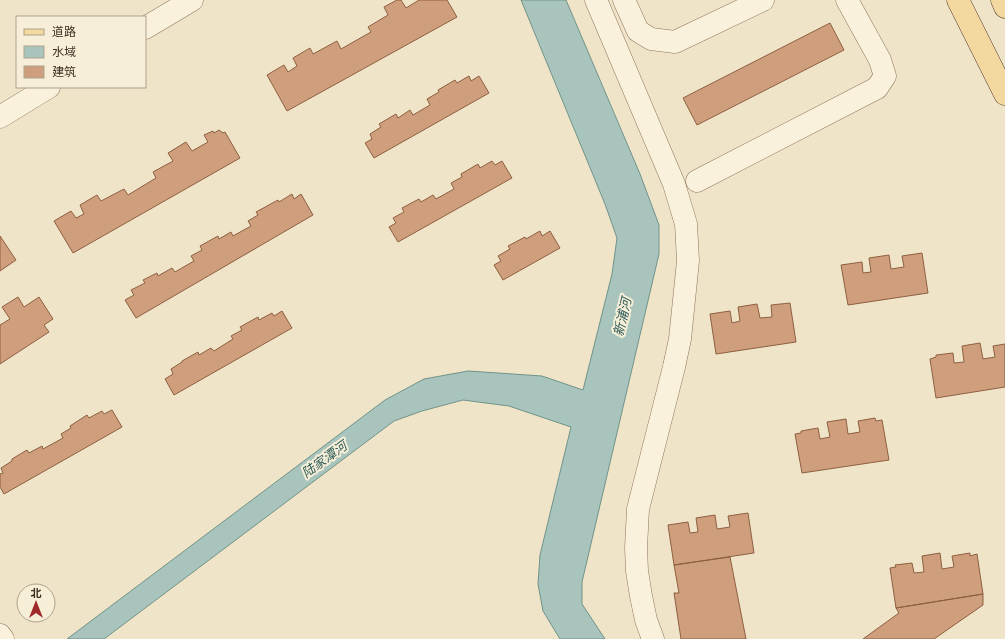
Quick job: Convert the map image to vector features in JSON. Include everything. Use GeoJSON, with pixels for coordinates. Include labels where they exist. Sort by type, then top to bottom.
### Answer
{"type":"FeatureCollection","features":[{"type":"Feature","properties":{"kind":"main road"},"geometry":{"type":"LineString","coordinates":[[958,0],[1005,94]]}},
{"type":"Feature","properties":{"kind":"main road"},"geometry":{"type":"LineString","coordinates":[[1002,0],[1005,8]]}},
{"type":"Feature","properties":{"kind":"street"},"geometry":{"type":"LineString","coordinates":[[146,27],[192,0]]}},
{"type":"Feature","properties":{"kind":"street"},"geometry":{"type":"LineString","coordinates":[[596,0],[674,184],[686,224],[688,261],[680,339],[638,510],[636,548],[637,571],[646,620],[653,639]]}},
{"type":"Feature","properties":{"kind":"street"},"geometry":{"type":"LineString","coordinates":[[624,0],[638,32],[651,39],[675,42],[763,0]]}},
{"type":"Feature","properties":{"kind":"street"},"geometry":{"type":"LineString","coordinates":[[697,181],[877,88],[885,76],[880,60],[847,0]]}},
{"type":"Feature","properties":{"kind":"street"},"geometry":{"type":"LineString","coordinates":[[0,117],[47,88]]}},
{"type":"Feature","properties":{"kind":"street"},"geometry":{"type":"LineString","coordinates":[[0,635],[3,639]]}},
{"type":"Feature","properties":{"kind":"water"},"geometry":{"type":"Polygon","coordinates":[[[521,0],[566,0],[640,174],[659,225],[659,254],[582,582],[582,604],[605,639],[560,639],[543,611],[538,584],[540,555],[571,427],[509,406],[463,400],[422,411],[394,421],[104,639],[67,639],[385,400],[424,379],[468,371],[542,376],[583,390],[612,274],[617,238],[605,204],[521,0]]]}},
{"type":"Feature","properties":{"kind":"building"},"geometry":{"type":"Polygon","coordinates":[[[397,0],[401,0],[406,8],[419,0],[447,0],[457,17],[287,111],[267,75],[284,65],[288,72],[297,66],[293,58],[310,48],[313,54],[337,41],[341,49],[371,32],[368,27],[388,15],[384,7],[397,0]]]}},
{"type":"Feature","properties":{"kind":"building"},"geometry":{"type":"Polygon","coordinates":[[[830,23],[844,50],[697,125],[683,98],[830,23]]]}},
{"type":"Feature","properties":{"kind":"building"},"geometry":{"type":"Polygon","coordinates":[[[469,76],[471,81],[479,76],[489,93],[374,158],[365,143],[372,139],[370,134],[381,127],[379,124],[396,114],[398,118],[410,110],[413,115],[430,105],[427,99],[439,92],[438,90],[455,80],[457,83],[469,76]]]}},
{"type":"Feature","properties":{"kind":"building"},"geometry":{"type":"Polygon","coordinates":[[[219,130],[223,133],[225,132],[240,158],[73,253],[54,221],[71,211],[76,218],[84,214],[80,205],[97,195],[101,201],[124,189],[128,195],[156,178],[153,172],[173,161],[168,153],[186,142],[192,151],[208,142],[204,135],[213,131],[214,133],[219,130]]]}},
{"type":"Feature","properties":{"kind":"building"},"geometry":{"type":"Polygon","coordinates":[[[492,161],[495,165],[502,161],[512,178],[398,242],[389,227],[396,223],[393,218],[404,212],[402,208],[419,199],[421,202],[433,195],[436,199],[454,189],[451,183],[462,177],[461,174],[478,164],[480,168],[492,161]]]}},
{"type":"Feature","properties":{"kind":"building"},"geometry":{"type":"Polygon","coordinates":[[[292,194],[294,199],[301,194],[313,215],[136,318],[125,300],[134,295],[131,290],[145,283],[143,280],[157,273],[158,276],[172,268],[175,272],[194,261],[191,256],[202,250],[200,246],[218,236],[219,239],[231,232],[233,236],[251,226],[248,221],[258,215],[256,212],[278,200],[279,202],[292,194]]]}},
{"type":"Feature","properties":{"kind":"building"},"geometry":{"type":"Polygon","coordinates":[[[540,231],[542,236],[550,231],[560,248],[503,280],[494,265],[501,261],[498,256],[510,249],[508,246],[525,237],[526,239],[540,231]]]}},
{"type":"Feature","properties":{"kind":"building"},"geometry":{"type":"Polygon","coordinates":[[[0,236],[16,260],[0,271],[0,236]]]}},
{"type":"Feature","properties":{"kind":"building"},"geometry":{"type":"Polygon","coordinates":[[[922,253],[928,293],[848,305],[841,265],[862,262],[863,273],[871,272],[869,258],[889,255],[891,269],[904,267],[902,256],[922,253]]]}},
{"type":"Feature","properties":{"kind":"building"},"geometry":{"type":"Polygon","coordinates":[[[18,297],[24,307],[39,297],[53,319],[44,325],[49,332],[0,364],[0,325],[10,319],[2,307],[18,297]]]}},
{"type":"Feature","properties":{"kind":"building"},"geometry":{"type":"Polygon","coordinates":[[[790,303],[796,342],[716,354],[710,314],[730,311],[732,323],[740,321],[738,307],[757,304],[760,318],[772,317],[771,305],[790,303]]]}},
{"type":"Feature","properties":{"kind":"building"},"geometry":{"type":"Polygon","coordinates":[[[282,311],[292,328],[174,395],[165,379],[173,374],[171,369],[198,352],[199,355],[211,348],[214,351],[233,339],[231,336],[242,330],[240,327],[258,317],[259,320],[272,313],[274,316],[282,311]]]}},
{"type":"Feature","properties":{"kind":"building"},"geometry":{"type":"Polygon","coordinates":[[[980,343],[983,359],[995,357],[993,346],[1005,344],[1005,387],[936,398],[930,359],[936,357],[936,355],[953,353],[954,363],[964,362],[962,346],[980,343]]]}},
{"type":"Feature","properties":{"kind":"building"},"geometry":{"type":"Polygon","coordinates":[[[112,410],[122,427],[4,494],[0,487],[0,474],[3,473],[1,468],[12,461],[12,459],[27,450],[29,453],[42,446],[43,449],[63,438],[61,434],[87,415],[89,418],[102,411],[104,414],[112,410]]]}},
{"type":"Feature","properties":{"kind":"building"},"geometry":{"type":"Polygon","coordinates":[[[875,418],[876,421],[882,420],[889,460],[802,473],[795,434],[801,433],[801,431],[818,428],[820,439],[830,437],[827,422],[846,419],[848,434],[860,432],[858,421],[875,418]]]}},
{"type":"Feature","properties":{"kind":"building"},"geometry":{"type":"Polygon","coordinates":[[[748,513],[754,553],[674,565],[668,525],[688,522],[690,533],[698,532],[696,518],[715,515],[717,529],[730,527],[728,516],[748,513]]]}},
{"type":"Feature","properties":{"kind":"building"},"geometry":{"type":"Polygon","coordinates":[[[940,553],[942,569],[954,567],[952,556],[970,553],[970,556],[977,554],[983,594],[896,608],[890,568],[896,567],[895,565],[912,563],[914,573],[924,572],[922,556],[940,553]]]}},
{"type":"Feature","properties":{"kind":"building"},"geometry":{"type":"Polygon","coordinates":[[[730,557],[746,639],[681,639],[674,593],[679,593],[674,565],[730,557]]]}},
{"type":"Feature","properties":{"kind":"building"},"geometry":{"type":"Polygon","coordinates":[[[983,594],[983,605],[934,639],[863,639],[899,613],[896,608],[983,594]]]}},
{"type":"Feature","properties":{"kind":"water label","name":"新浦河"},"geometry":{"type":"Point","coordinates":[622,317]}},
{"type":"Feature","properties":{"kind":"water label","name":"陆家潭河"},"geometry":{"type":"Point","coordinates":[324,459]}}]}
